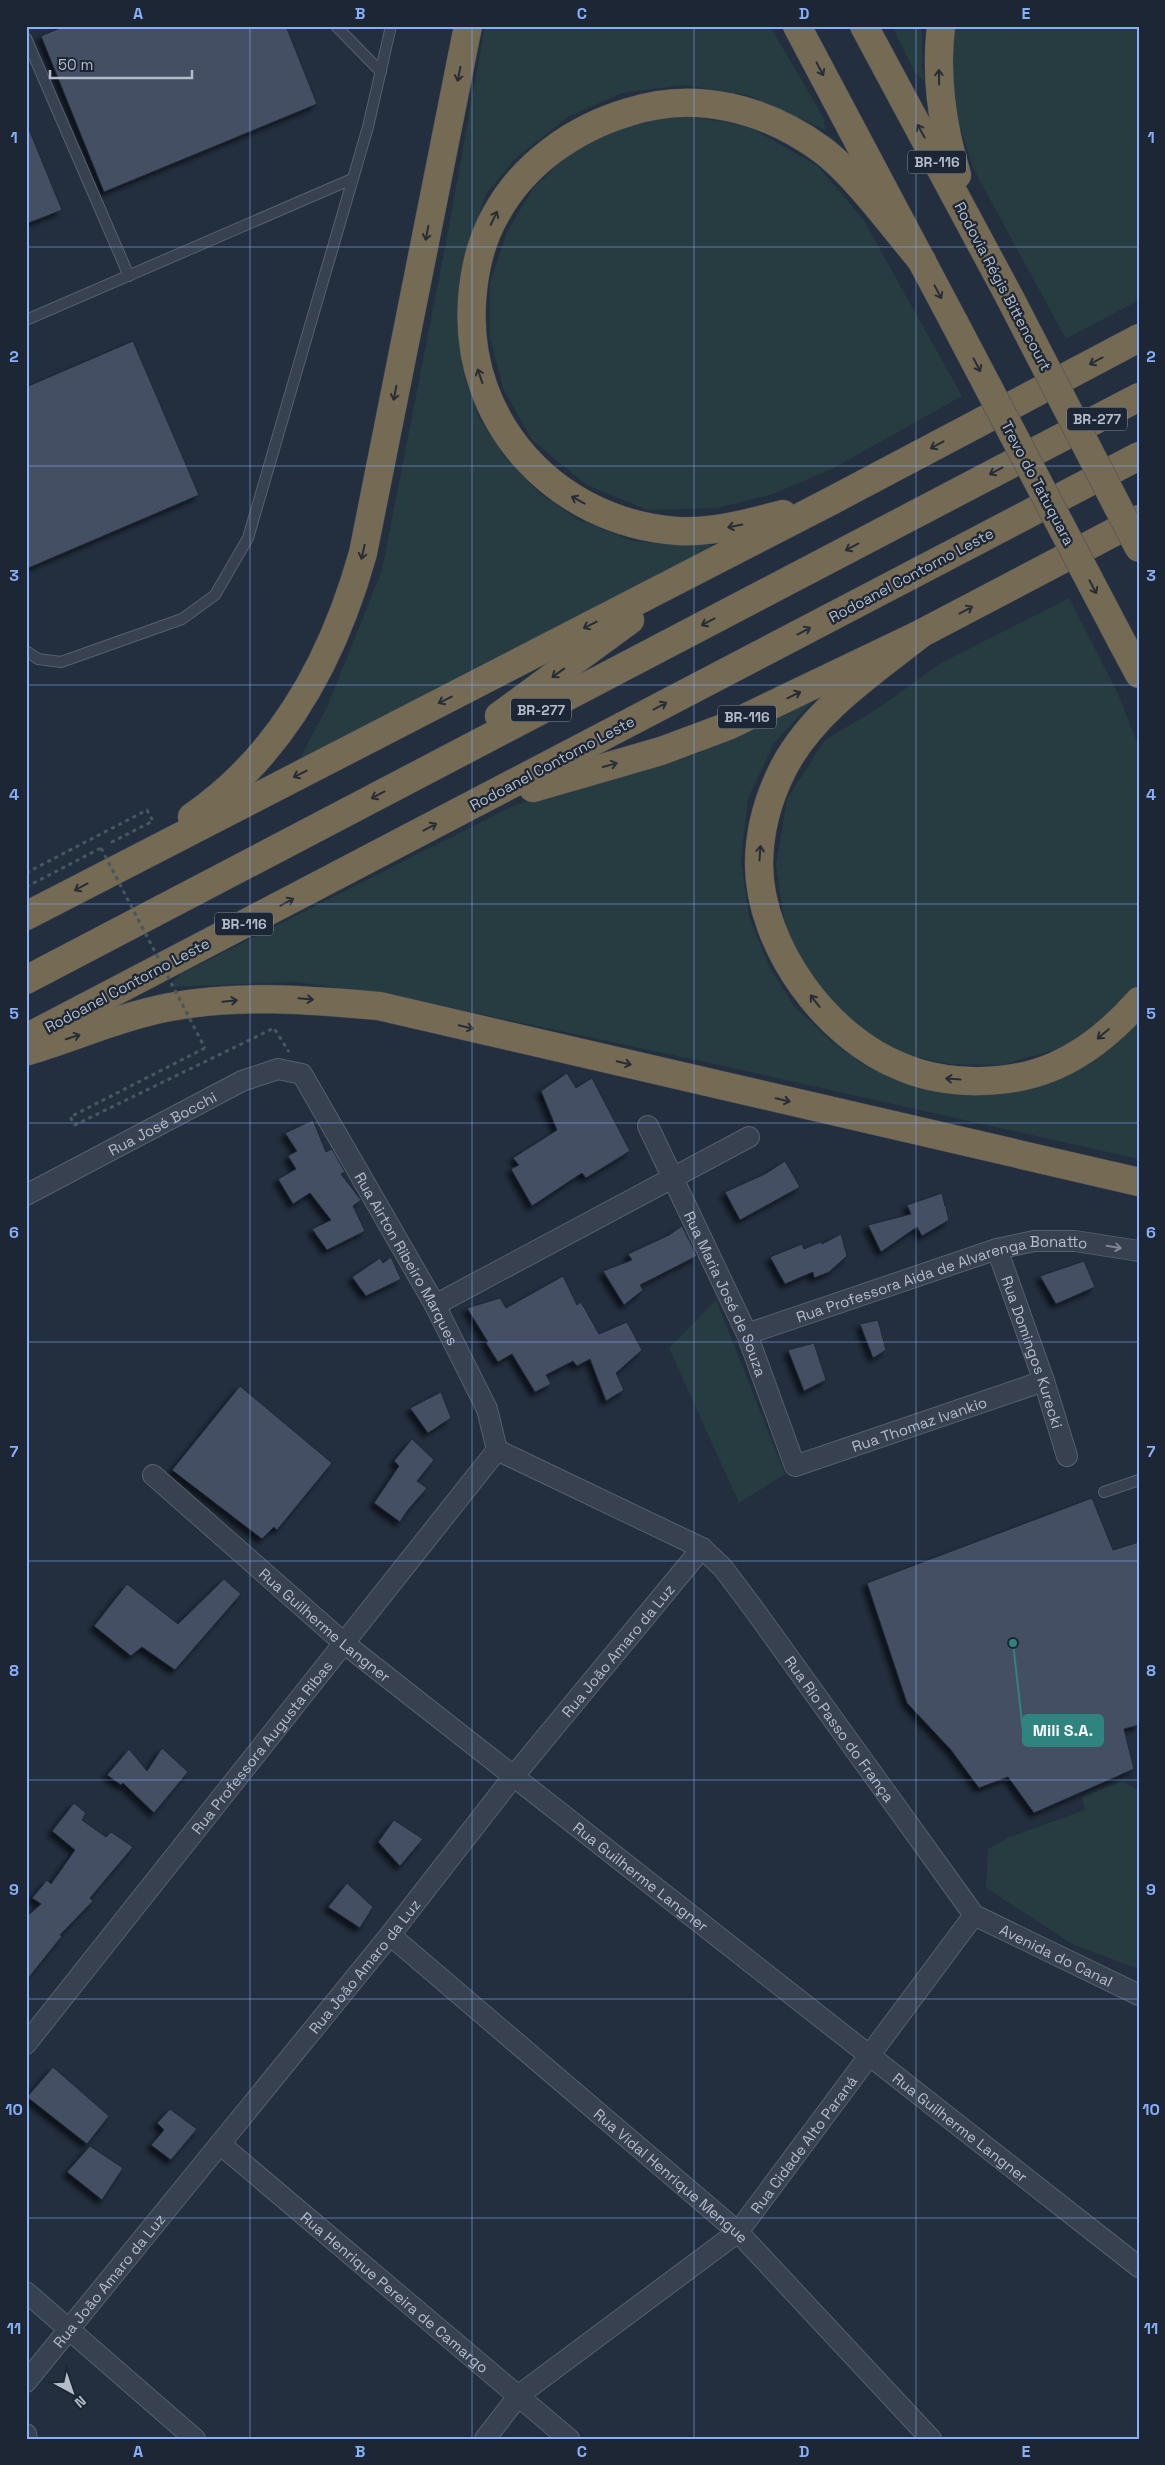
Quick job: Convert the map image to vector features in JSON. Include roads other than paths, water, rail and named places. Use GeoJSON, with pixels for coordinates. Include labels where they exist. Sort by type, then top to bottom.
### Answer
{"type":"FeatureCollection","features":[{"type":"Feature","properties":{"kind":"highway"},"geometry":{"type":"LineString","coordinates":[[124,864],[199,812],[243,773],[284,724],[306,694],[330,648],[349,601],[363,553],[468,26]]}},
{"type":"Feature","properties":{"kind":"highway"},"geometry":{"type":"LineString","coordinates":[[797,26],[922,261]]}},
{"type":"Feature","properties":{"kind":"highway","name":"Rodovia Régis Bittencourt"},"geometry":{"type":"LineString","coordinates":[[864,26],[973,226],[1139,548]]}},
{"type":"Feature","properties":{"kind":"highway"},"geometry":{"type":"LineString","coordinates":[[941,26],[938,81],[941,112],[948,145],[973,226]]}},
{"type":"Feature","properties":{"kind":"highway"},"geometry":{"type":"LineString","coordinates":[[832,500],[719,529],[678,531],[640,526],[600,512],[562,492],[535,470],[511,441],[490,405],[476,367],[472,312],[474,278],[484,240],[496,213],[518,182],[545,156],[574,136],[603,120],[643,107],[681,102],[719,104],[754,112],[792,130],[824,151],[849,176],[922,261]]}},
{"type":"Feature","properties":{"kind":"highway","name":"Trevo do Tatuquara"},"geometry":{"type":"LineString","coordinates":[[922,261],[1139,674]]}},
{"type":"Feature","properties":{"kind":"highway"},"geometry":{"type":"LineString","coordinates":[[26,916],[832,500],[1139,338]]}},
{"type":"Feature","properties":{"kind":"highway","name":"BR-277"},"geometry":{"type":"LineString","coordinates":[[26,980],[1139,397]]}},
{"type":"Feature","properties":{"kind":"highway","name":"Rodoanel Contorno Leste"},"geometry":{"type":"LineString","coordinates":[[26,1038],[1139,456]]}},
{"type":"Feature","properties":{"kind":"highway","name":"BR-116"},"geometry":{"type":"LineString","coordinates":[[462,810],[562,778],[694,740],[728,726],[922,633],[1139,520]]}},
{"type":"Feature","properties":{"kind":"highway"},"geometry":{"type":"LineString","coordinates":[[417,775],[695,571]]}},
{"type":"Feature","properties":{"kind":"highway"},"geometry":{"type":"LineString","coordinates":[[922,633],[867,676],[820,719],[800,742],[785,766],[769,799],[762,832],[759,867],[765,905],[778,943],[797,978],[822,1010],[848,1036],[878,1056],[902,1068],[936,1078],[979,1081],[1021,1077],[1054,1066],[1088,1046],[1126,1015],[1139,1001]]}},
{"type":"Feature","properties":{"kind":"highway"},"geometry":{"type":"LineString","coordinates":[[26,1052],[128,1018],[170,1007],[266,998],[290,998],[379,1006],[1139,1182]]}},
{"type":"Feature","properties":{"kind":"street","name":"Rua José Bocchi"},"geometry":{"type":"LineString","coordinates":[[26,1195],[242,1080],[278,1069],[302,1074]]}},
{"type":"Feature","properties":{"kind":"street","name":"Rua Airton Ribeiro Marques"},"geometry":{"type":"LineString","coordinates":[[302,1074],[435,1305],[487,1409],[496,1450]]}},
{"type":"Feature","properties":{"kind":"street","name":"Rua Maria José de Souza"},"geometry":{"type":"LineString","coordinates":[[648,1126],[747,1334],[795,1466]]}},
{"type":"Feature","properties":{"kind":"street"},"geometry":{"type":"LineString","coordinates":[[435,1305],[749,1137]]}},
{"type":"Feature","properties":{"kind":"street","name":"Rua Professora Aida de Alvarenga Bonatto"},"geometry":{"type":"LineString","coordinates":[[747,1334],[997,1249],[1034,1241],[1075,1240],[1139,1251]]}},
{"type":"Feature","properties":{"kind":"street","name":"Rua Domingos Kurecki"},"geometry":{"type":"LineString","coordinates":[[997,1249],[1044,1381],[1067,1456]]}},
{"type":"Feature","properties":{"kind":"street","name":"Rua Thomaz Ivankio"},"geometry":{"type":"LineString","coordinates":[[795,1466],[1044,1381]]}},
{"type":"Feature","properties":{"kind":"street","name":"Rua Rio Passo do França"},"geometry":{"type":"LineString","coordinates":[[496,1450],[702,1548],[723,1568],[974,1915]]}},
{"type":"Feature","properties":{"kind":"street","name":"Rua Professora Augusta Ribas"},"geometry":{"type":"LineString","coordinates":[[26,2044],[345,1644],[496,1450]]}},
{"type":"Feature","properties":{"kind":"street","name":"Rua Guilherme Langner"},"geometry":{"type":"LineString","coordinates":[[153,1475],[345,1644],[1139,2268]]}},
{"type":"Feature","properties":{"kind":"street","name":"Rua João Amaro da Luz"},"geometry":{"type":"LineString","coordinates":[[26,2382],[390,1935],[513,1777],[702,1548]]}},
{"type":"Feature","properties":{"kind":"street","name":"Avenida do Canal"},"geometry":{"type":"LineString","coordinates":[[974,1915],[1139,1995]]}},
{"type":"Feature","properties":{"kind":"street","name":"Rua Cidade Alto Paraná"},"geometry":{"type":"LineString","coordinates":[[485,2439],[520,2395],[738,2232],[974,1915]]}},
{"type":"Feature","properties":{"kind":"street","name":"Rua Vidal Henrique Mengue"},"geometry":{"type":"LineString","coordinates":[[390,1935],[738,2232],[931,2439]]}},
{"type":"Feature","properties":{"kind":"street","name":"Rua Henrique Pereira de Camargo"},"geometry":{"type":"LineString","coordinates":[[220,2144],[520,2395],[569,2439]]}},
{"type":"Feature","properties":{"kind":"street"},"geometry":{"type":"LineString","coordinates":[[26,2292],[195,2439]]}},
{"type":"Feature","properties":{"kind":"street"},"geometry":{"type":"LineString","coordinates":[[26,2434],[27,2439]]}},
{"type":"Feature","properties":{"kind":"lane"},"geometry":{"type":"LineString","coordinates":[[336,26],[381,72]]}},
{"type":"Feature","properties":{"kind":"lane"},"geometry":{"type":"LineString","coordinates":[[26,650],[38,659],[61,662],[182,619],[215,595],[248,538],[352,179],[392,26]]}},
{"type":"Feature","properties":{"kind":"lane"},"geometry":{"type":"LineString","coordinates":[[26,38],[129,276]]}},
{"type":"Feature","properties":{"kind":"lane"},"geometry":{"type":"LineString","coordinates":[[26,320],[352,179]]}},
{"type":"Feature","properties":{"kind":"lane"},"geometry":{"type":"LineString","coordinates":[[1104,1492],[1139,1480]]}},
{"type":"Feature","properties":{"kind":"place","name":"Mili S.A."},"geometry":{"type":"Point","coordinates":[1013,1643]}}]}
